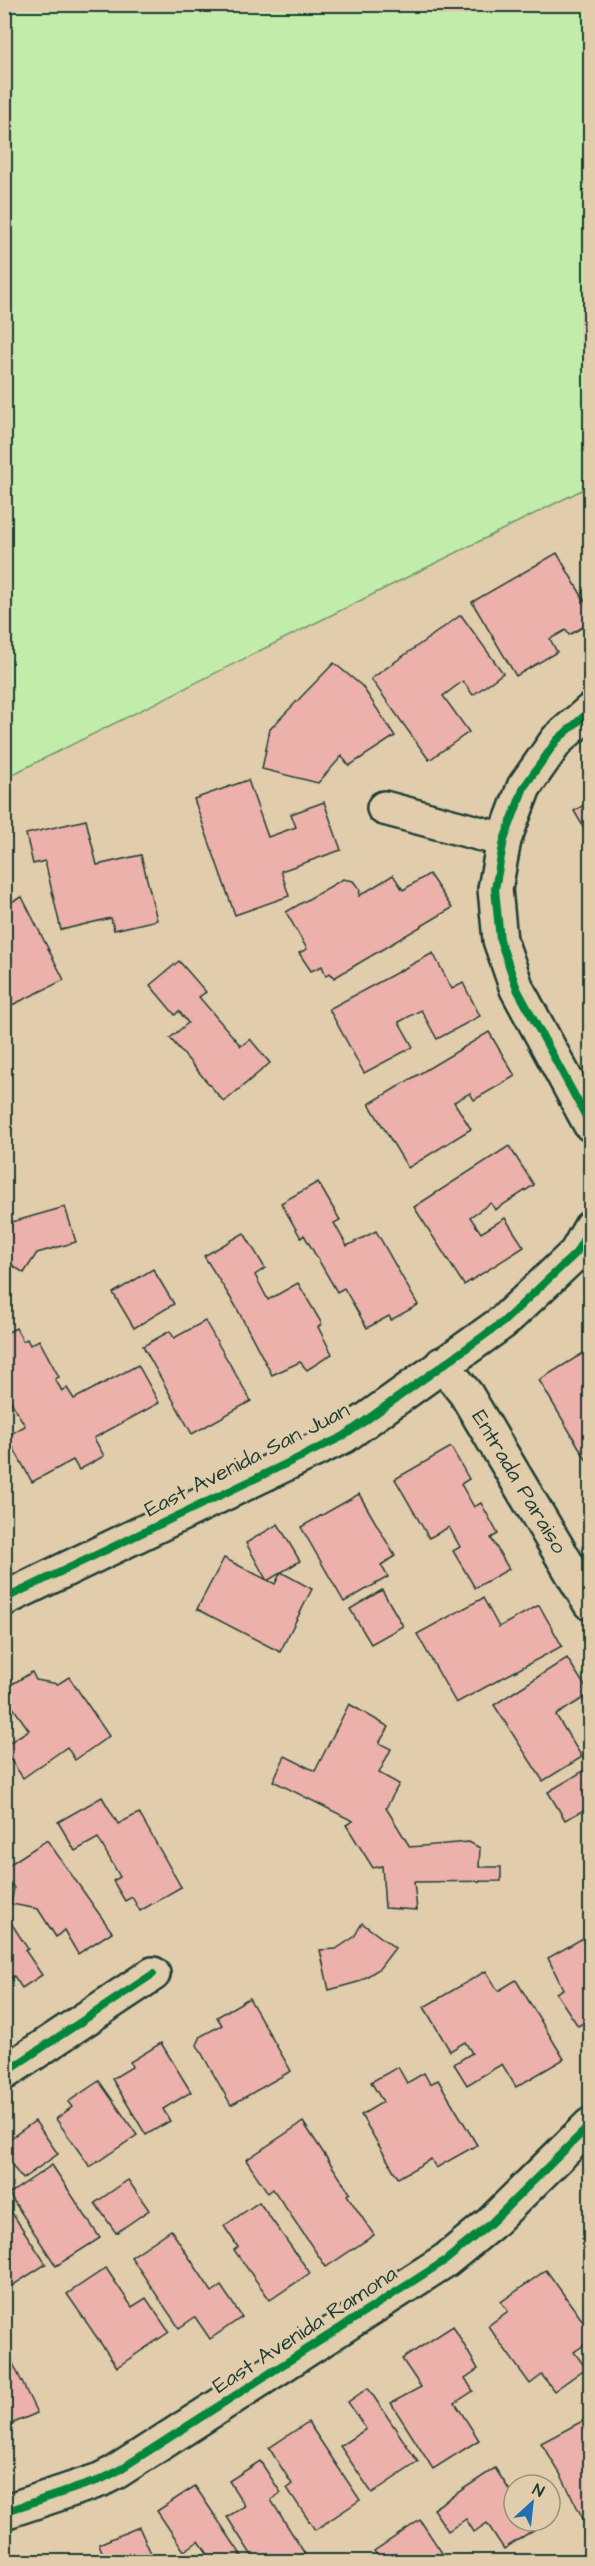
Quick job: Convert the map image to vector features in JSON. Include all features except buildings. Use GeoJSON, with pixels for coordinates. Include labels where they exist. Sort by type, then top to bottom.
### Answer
{"type":"FeatureCollection","features":[{"type":"Feature","properties":{"kind":"street"},"geometry":{"type":"LineString","coordinates":[[591,711],[557,740],[524,787],[504,840],[495,889],[500,940],[518,988],[591,1124]]}},
{"type":"Feature","properties":{"kind":"street"},"geometry":{"type":"LineString","coordinates":[[384,808],[504,840]]}},
{"type":"Feature","properties":{"kind":"street","name":"East Avenida San Juan"},"geometry":{"type":"LineString","coordinates":[[4,1599],[344,1436],[503,1322],[576,1253],[591,1228]]}},
{"type":"Feature","properties":{"kind":"street","name":"Entrada Paraiso"},"geometry":{"type":"LineString","coordinates":[[442,1364],[466,1394],[589,1598]]}},
{"type":"Feature","properties":{"kind":"street"},"geometry":{"type":"LineString","coordinates":[[4,2073],[153,1974]]}},
{"type":"Feature","properties":{"kind":"street","name":"East Avenida Ramona"},"geometry":{"type":"LineString","coordinates":[[4,2512],[91,2484],[116,2472],[446,2260],[490,2224],[591,2125]]}},
{"type":"Feature","properties":{"kind":"green space"},"geometry":{"type":"Polygon","coordinates":[[[5,4],[590,5],[590,486],[5,778],[5,4]]]}},
{"type":"Feature","properties":{"kind":"cycle path"},"geometry":{"type":"LineString","coordinates":[[590,711],[557,740],[524,787],[504,840],[495,889],[500,940],[517,989],[590,1124]]}},
{"type":"Feature","properties":{"kind":"cycle path"},"geometry":{"type":"LineString","coordinates":[[4,1599],[344,1436],[503,1322],[576,1253],[590,1228]]}},
{"type":"Feature","properties":{"kind":"cycle path"},"geometry":{"type":"LineString","coordinates":[[4,2073],[153,1974]]}},
{"type":"Feature","properties":{"kind":"cycle path"},"geometry":{"type":"LineString","coordinates":[[4,2512],[100,2480],[116,2472],[446,2260],[490,2224],[590,2125]]}}]}
